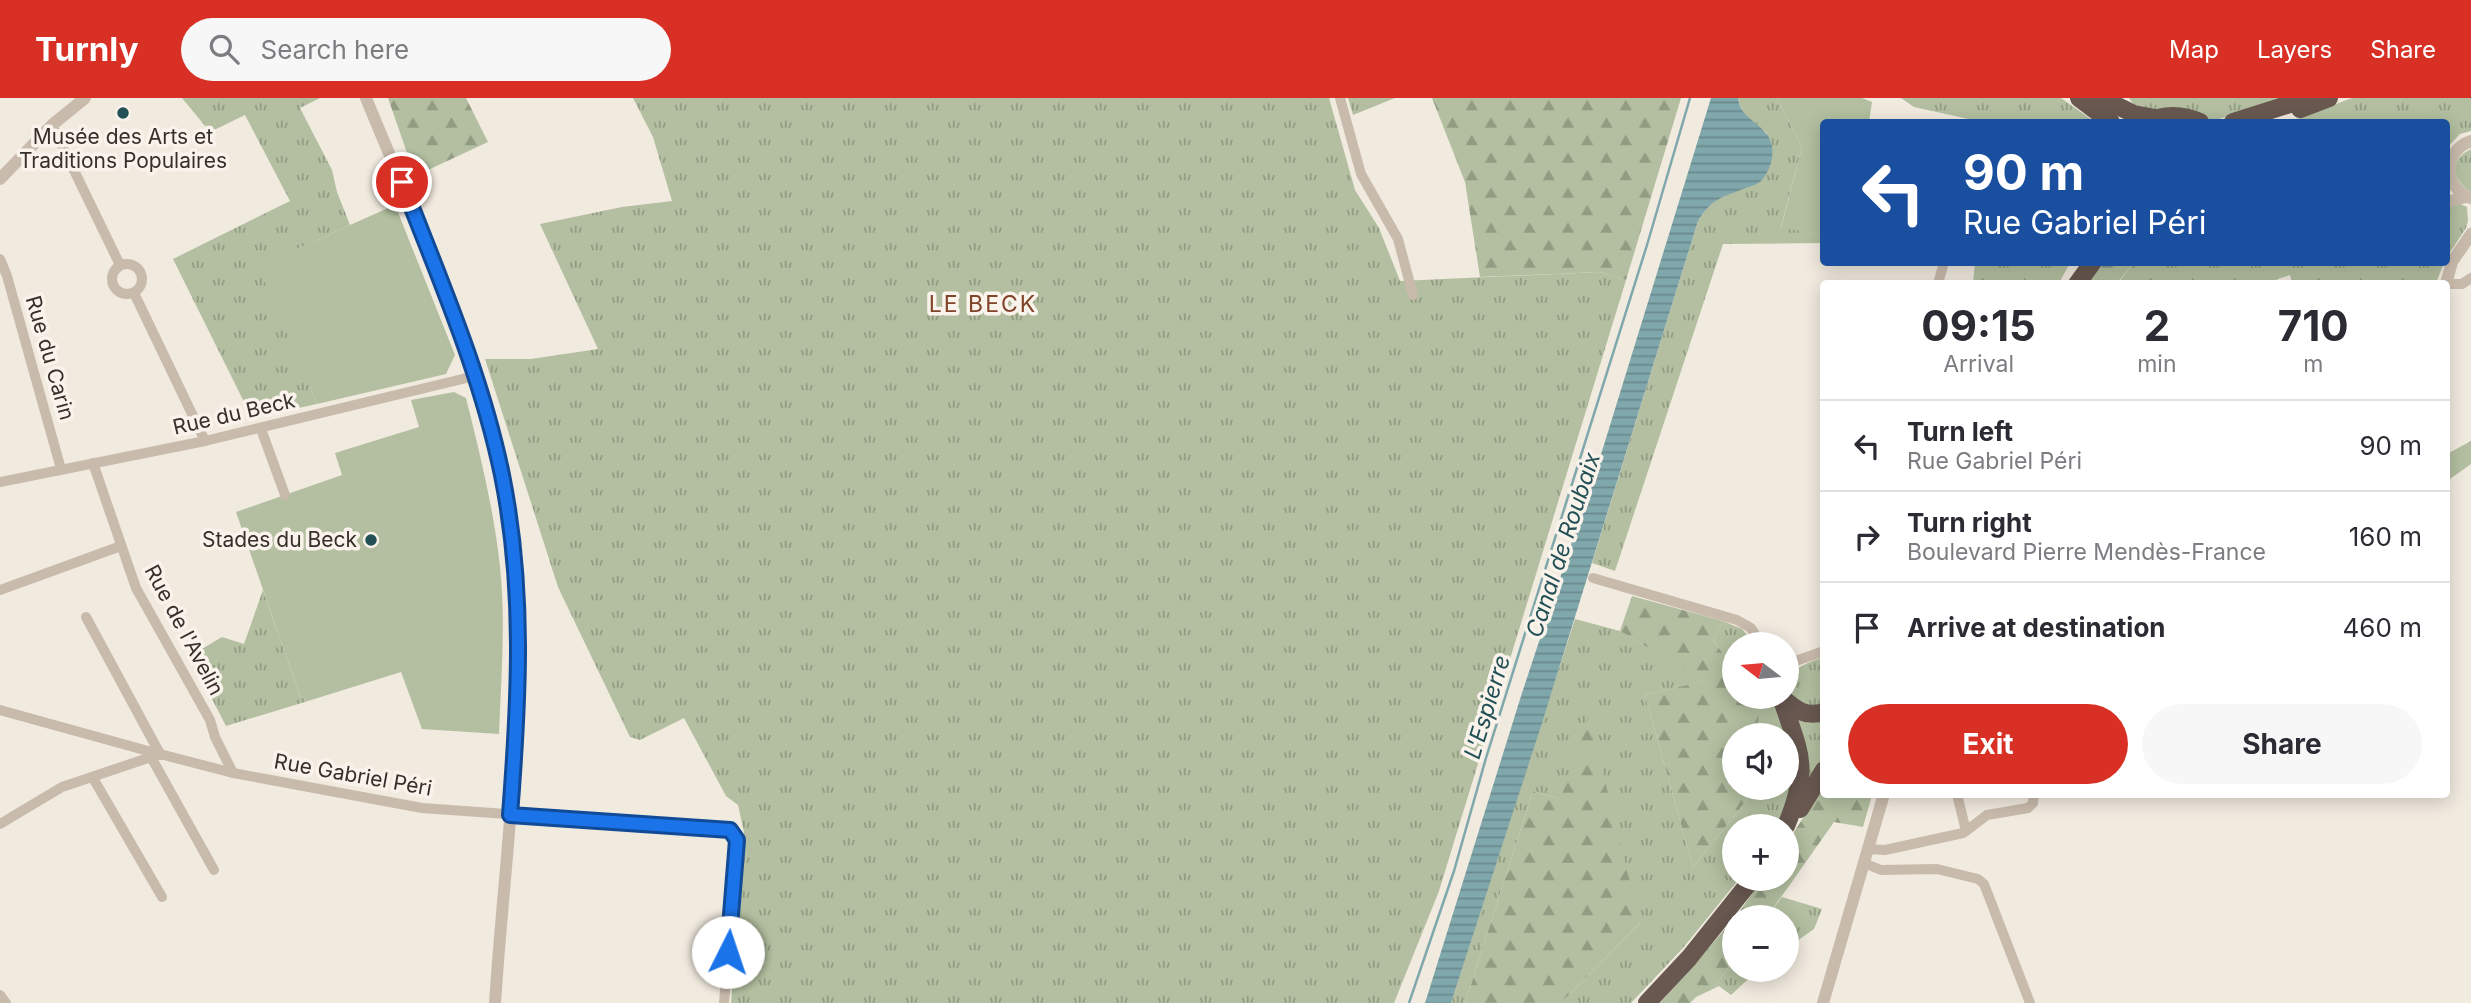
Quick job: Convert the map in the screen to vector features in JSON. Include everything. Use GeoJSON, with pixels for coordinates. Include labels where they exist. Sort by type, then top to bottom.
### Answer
{"type":"FeatureCollection","features":[{"type":"Feature","properties":{"kind":"highway"},"geometry":{"type":"LineString","coordinates":[[2078,98],[2106,119]]}},
{"type":"Feature","properties":{"kind":"highway"},"geometry":{"type":"LineString","coordinates":[[2101,98],[2148,119]]}},
{"type":"Feature","properties":{"kind":"highway"},"geometry":{"type":"LineString","coordinates":[[2242,119],[2309,98]]}},
{"type":"Feature","properties":{"kind":"highway"},"geometry":{"type":"LineString","coordinates":[[2276,119],[2329,98]]}},
{"type":"Feature","properties":{"kind":"highway"},"geometry":{"type":"LineString","coordinates":[[2157,119],[2176,116],[2188,119]]}},
{"type":"Feature","properties":{"kind":"highway"},"geometry":{"type":"LineString","coordinates":[[1785,709],[1800,754],[1802,774],[1791,814]]}},
{"type":"Feature","properties":{"kind":"highway"},"geometry":{"type":"LineString","coordinates":[[1798,709],[1803,713],[1820,713]]}},
{"type":"Feature","properties":{"kind":"highway"},"geometry":{"type":"LineString","coordinates":[[1795,814],[1820,776]]}},
{"type":"Feature","properties":{"kind":"highway"},"geometry":{"type":"LineString","coordinates":[[1647,1003],[1695,951],[1743,891]]}},
{"type":"Feature","properties":{"kind":"street"},"geometry":{"type":"LineString","coordinates":[[0,179],[52,125],[86,98]]}},
{"type":"Feature","properties":{"kind":"street"},"geometry":{"type":"LineString","coordinates":[[366,98],[382,128]]}},
{"type":"Feature","properties":{"kind":"street"},"geometry":{"type":"LineString","coordinates":[[374,98],[393,159],[475,376],[506,495],[517,602],[519,688],[495,1003]]}},
{"type":"Feature","properties":{"kind":"street"},"geometry":{"type":"LineString","coordinates":[[1340,98],[1360,174],[1398,239],[1413,295]]}},
{"type":"Feature","properties":{"kind":"street"},"geometry":{"type":"LineString","coordinates":[[52,125],[120,265]]}},
{"type":"Feature","properties":{"kind":"street"},"geometry":{"type":"LineString","coordinates":[[2450,166],[2455,152],[2471,141]]}},
{"type":"Feature","properties":{"kind":"street"},"geometry":{"type":"LineString","coordinates":[[2450,177],[2453,185],[2469,198]]}},
{"type":"Feature","properties":{"kind":"street"},"geometry":{"type":"LineString","coordinates":[[2450,201],[2469,198]]}},
{"type":"Feature","properties":{"kind":"street"},"geometry":{"type":"LineString","coordinates":[[2447,280],[2452,262],[2471,234]]}},
{"type":"Feature","properties":{"kind":"street"},"geometry":{"type":"LineString","coordinates":[[2452,262],[2471,242]]}},
{"type":"Feature","properties":{"kind":"street","name":"Rue du Carin"},"geometry":{"type":"LineString","coordinates":[[0,259],[61,469]]}},
{"type":"Feature","properties":{"kind":"street"},"geometry":{"type":"LineString","coordinates":[[131,264],[141,275],[141,285],[134,293],[120,293],[113,286],[111,276],[120,265],[131,264]]}},
{"type":"Feature","properties":{"kind":"street"},"geometry":{"type":"LineString","coordinates":[[2450,284],[2462,284],[2471,278]]}},
{"type":"Feature","properties":{"kind":"street"},"geometry":{"type":"LineString","coordinates":[[134,293],[205,442]]}},
{"type":"Feature","properties":{"kind":"street","name":"Rue du Beck"},"geometry":{"type":"LineString","coordinates":[[0,482],[205,442],[475,376]]}},
{"type":"Feature","properties":{"kind":"street"},"geometry":{"type":"LineString","coordinates":[[261,429],[285,495]]}},
{"type":"Feature","properties":{"kind":"street","name":"Rue de l'Avelin"},"geometry":{"type":"LineString","coordinates":[[93,463],[139,594],[209,720],[233,773]]}},
{"type":"Feature","properties":{"kind":"street"},"geometry":{"type":"LineString","coordinates":[[0,590],[121,545]]}},
{"type":"Feature","properties":{"kind":"street"},"geometry":{"type":"LineString","coordinates":[[1593,578],[1737,620],[1754,632]]}},
{"type":"Feature","properties":{"kind":"street"},"geometry":{"type":"LineString","coordinates":[[86,617],[214,870]]}},
{"type":"Feature","properties":{"kind":"street"},"geometry":{"type":"LineString","coordinates":[[1799,660],[1820,652]]}},
{"type":"Feature","properties":{"kind":"street","name":"Rue Gabriel Péri"},"geometry":{"type":"LineString","coordinates":[[0,710],[156,756],[422,808],[730,830],[737,840],[724,1003]]}},
{"type":"Feature","properties":{"kind":"street"},"geometry":{"type":"LineString","coordinates":[[0,824],[62,787],[156,756]]}},
{"type":"Feature","properties":{"kind":"street"},"geometry":{"type":"LineString","coordinates":[[93,778],[162,897]]}},
{"type":"Feature","properties":{"kind":"street"},"geometry":{"type":"LineString","coordinates":[[1823,1003],[1883,798]]}},
{"type":"Feature","properties":{"kind":"street"},"geometry":{"type":"LineString","coordinates":[[1958,798],[1966,831]]}},
{"type":"Feature","properties":{"kind":"street"},"geometry":{"type":"LineString","coordinates":[[1868,849],[1885,850],[1959,835],[1987,815],[2028,808],[2034,798]]}},
{"type":"Feature","properties":{"kind":"street"},"geometry":{"type":"LineString","coordinates":[[1864,863],[1881,870],[1937,869],[1978,879],[1984,884],[2030,1003]]}},
{"type":"Feature","properties":{"kind":"street"},"geometry":{"type":"LineString","coordinates":[[0,995],[6,1003]]}},
{"type":"Feature","properties":{"kind":"green space"},"geometry":{"type":"Polygon","coordinates":[[[182,98],[320,98],[300,108],[332,170],[350,225],[259,266],[317,404],[252,418],[173,259],[290,201],[245,115],[210,132],[182,98]]]}},
{"type":"Feature","properties":{"kind":"green space"},"geometry":{"type":"Polygon","coordinates":[[[388,98],[466,98],[488,142],[415,176],[388,98]]]}},
{"type":"Feature","properties":{"kind":"green space"},"geometry":{"type":"Polygon","coordinates":[[[633,98],[1329,98],[1355,190],[1379,228],[1400,281],[1599,272],[1626,280],[1439,891],[1394,1003],[731,1003],[744,832],[738,805],[726,796],[684,718],[640,740],[630,737],[558,587],[485,359],[531,359],[598,349],[540,224],[622,207],[672,201],[653,137],[633,98]]]}},
{"type":"Feature","properties":{"kind":"green space"},"geometry":{"type":"Polygon","coordinates":[[[1348,98],[1395,98],[1353,115],[1348,98]]]}},
{"type":"Feature","properties":{"kind":"green space"},"geometry":{"type":"Polygon","coordinates":[[[1432,98],[1681,98],[1626,280],[1599,272],[1480,277],[1465,182],[1432,98]]]}},
{"type":"Feature","properties":{"kind":"green space"},"geometry":{"type":"Polygon","coordinates":[[[1738,98],[1777,98],[1802,147],[1781,227],[1820,234],[1820,243],[1723,244],[1615,571],[1592,563],[1698,221],[1717,200],[1759,183],[1767,133],[1745,114],[1738,98]]]}},
{"type":"Feature","properties":{"kind":"green space"},"geometry":{"type":"Polygon","coordinates":[[[1777,98],[1862,98],[1872,102],[1869,119],[1820,119],[1820,234],[1781,228],[1802,147],[1777,98]]]}},
{"type":"Feature","properties":{"kind":"green space"},"geometry":{"type":"Polygon","coordinates":[[[1901,98],[2061,98],[2091,119],[1968,119],[1914,107],[1901,98]]]}},
{"type":"Feature","properties":{"kind":"green space"},"geometry":{"type":"Polygon","coordinates":[[[2129,98],[2287,98],[2219,119],[2201,119],[2134,105],[2129,98]]]}},
{"type":"Feature","properties":{"kind":"green space"},"geometry":{"type":"Polygon","coordinates":[[[2352,98],[2471,98],[2471,131],[2460,134],[2450,145],[2450,119],[2296,119],[2352,98]]]}},
{"type":"Feature","properties":{"kind":"green space"},"geometry":{"type":"Polygon","coordinates":[[[2471,149],[2471,192],[2460,182],[2455,170],[2459,159],[2471,149]]]}},
{"type":"Feature","properties":{"kind":"green space"},"geometry":{"type":"Polygon","coordinates":[[[2460,204],[2467,207],[2468,221],[2450,252],[2450,206],[2460,204]]]}},
{"type":"Feature","properties":{"kind":"green space"},"geometry":{"type":"Polygon","coordinates":[[[395,205],[455,355],[446,374],[317,404],[258,266],[395,205]]]}},
{"type":"Feature","properties":{"kind":"green space"},"geometry":{"type":"Polygon","coordinates":[[[1975,266],[2068,266],[2061,280],[1973,280],[1975,266]]]}},
{"type":"Feature","properties":{"kind":"green space"},"geometry":{"type":"Polygon","coordinates":[[[2102,266],[2131,266],[2120,280],[2090,280],[2102,266]]]}},
{"type":"Feature","properties":{"kind":"green space"},"geometry":{"type":"Polygon","coordinates":[[[2132,266],[2443,266],[2437,280],[2291,280],[2290,275],[2274,280],[2120,280],[2132,266]]]}},
{"type":"Feature","properties":{"kind":"green space","name":"Stades du Beck"},"geometry":{"type":"Polygon","coordinates":[[[454,392],[466,398],[486,482],[497,546],[503,630],[499,734],[422,729],[401,672],[308,701],[300,696],[236,512],[342,475],[335,453],[419,427],[411,400],[454,392]]]}},
{"type":"Feature","properties":{"kind":"green space"},"geometry":{"type":"Polygon","coordinates":[[[2471,441],[2471,464],[2450,479],[2450,452],[2471,441]]]}},
{"type":"Feature","properties":{"kind":"green space"},"geometry":{"type":"Polygon","coordinates":[[[263,590],[300,696],[308,701],[226,726],[190,656],[222,637],[244,644],[263,590]]]}},
{"type":"Feature","properties":{"kind":"green space"},"geometry":{"type":"Polygon","coordinates":[[[1632,596],[1723,621],[1713,640],[1722,652],[1722,709],[1757,709],[1759,714],[1758,723],[1722,723],[1722,800],[1746,800],[1736,814],[1722,814],[1722,831],[1693,867],[1645,695],[1704,681],[1620,631],[1632,596]]]}},
{"type":"Feature","properties":{"kind":"green space"},"geometry":{"type":"Polygon","coordinates":[[[1575,619],[1620,631],[1705,681],[1645,695],[1693,867],[1722,831],[1722,891],[1729,891],[1683,948],[1631,1003],[1561,1003],[1640,923],[1560,799],[1533,791],[1465,1003],[1451,1003],[1575,619]]]}},
{"type":"Feature","properties":{"kind":"green space"},"geometry":{"type":"Polygon","coordinates":[[[1723,621],[1745,632],[1722,632],[1722,652],[1713,640],[1723,621]]]}},
{"type":"Feature","properties":{"kind":"green space"},"geometry":{"type":"Polygon","coordinates":[[[1820,658],[1820,705],[1812,708],[1799,704],[1799,668],[1820,658]]]}},
{"type":"Feature","properties":{"kind":"green space"},"geometry":{"type":"Polygon","coordinates":[[[1757,709],[1779,709],[1784,723],[1758,723],[1757,709]]]}},
{"type":"Feature","properties":{"kind":"green space"},"geometry":{"type":"Polygon","coordinates":[[[1589,716],[1640,923],[1561,1003],[1465,1003],[1533,791],[1560,799],[1589,716]]]}},
{"type":"Feature","properties":{"kind":"green space"},"geometry":{"type":"Polygon","coordinates":[[[1793,716],[1820,717],[1820,762],[1811,777],[1808,776],[1799,740],[1799,723],[1795,723],[1793,716]]]}},
{"type":"Feature","properties":{"kind":"green space"},"geometry":{"type":"Polygon","coordinates":[[[1820,792],[1820,798],[1871,798],[1863,827],[1834,822],[1799,872],[1799,824],[1820,792]]]}},
{"type":"Feature","properties":{"kind":"green space"},"geometry":{"type":"Polygon","coordinates":[[[1746,800],[1792,800],[1784,814],[1736,814],[1746,800]]]}},
{"type":"Feature","properties":{"kind":"green space"},"geometry":{"type":"Polygon","coordinates":[[[1754,891],[1785,891],[1775,905],[1744,905],[1754,891]]]}},
{"type":"Feature","properties":{"kind":"green space"},"geometry":{"type":"Polygon","coordinates":[[[1782,897],[1822,909],[1814,929],[1799,940],[1799,905],[1776,905],[1782,897]]]}},
{"type":"Feature","properties":{"kind":"green space"},"geometry":{"type":"Polygon","coordinates":[[[1722,933],[1722,977],[1713,989],[1690,1003],[1660,1003],[1722,933]]]}},
{"type":"Feature","properties":{"kind":"green space"},"geometry":{"type":"Polygon","coordinates":[[[1722,977],[1722,982],[1745,982],[1731,995],[1719,986],[1713,989],[1722,977]]]}},
{"type":"Feature","properties":{"kind":"water"},"geometry":{"type":"Polygon","coordinates":[[[1711,98],[1738,98],[1744,113],[1760,127],[1771,143],[1769,170],[1754,185],[1719,199],[1708,207],[1698,221],[1542,723],[1451,1003],[1425,1003],[1522,693],[1603,448],[1711,98]]]}},
{"type":"Feature","properties":{"kind":"waterway","name":"L'Espierre"},"geometry":{"type":"LineString","coordinates":[[1409,1003],[1454,871],[1486,758],[1647,245],[1690,98]]}},
{"type":"Feature","properties":{"kind":"place","name":"Musée des Arts et Traditions Populaires"},"geometry":{"type":"Point","coordinates":[123,113]}},
{"type":"Feature","properties":{"kind":"place","name":"Stades du Beck"},"geometry":{"type":"Point","coordinates":[371,540]}},
{"type":"Feature","properties":{"kind":"district","name":"LE BECK"},"geometry":{"type":"Point","coordinates":[983,304]}},
{"type":"Feature","properties":{"kind":"route"},"geometry":{"type":"LineString","coordinates":[[402,182],[472,363],[506,495],[514,557],[520,659],[510,815],[730,830],[737,840],[728,952]]}},
{"type":"Feature","properties":{"kind":"water label","name":"Canal de Roubaix"},"geometry":{"type":"Point","coordinates":[1563,545]}}]}
